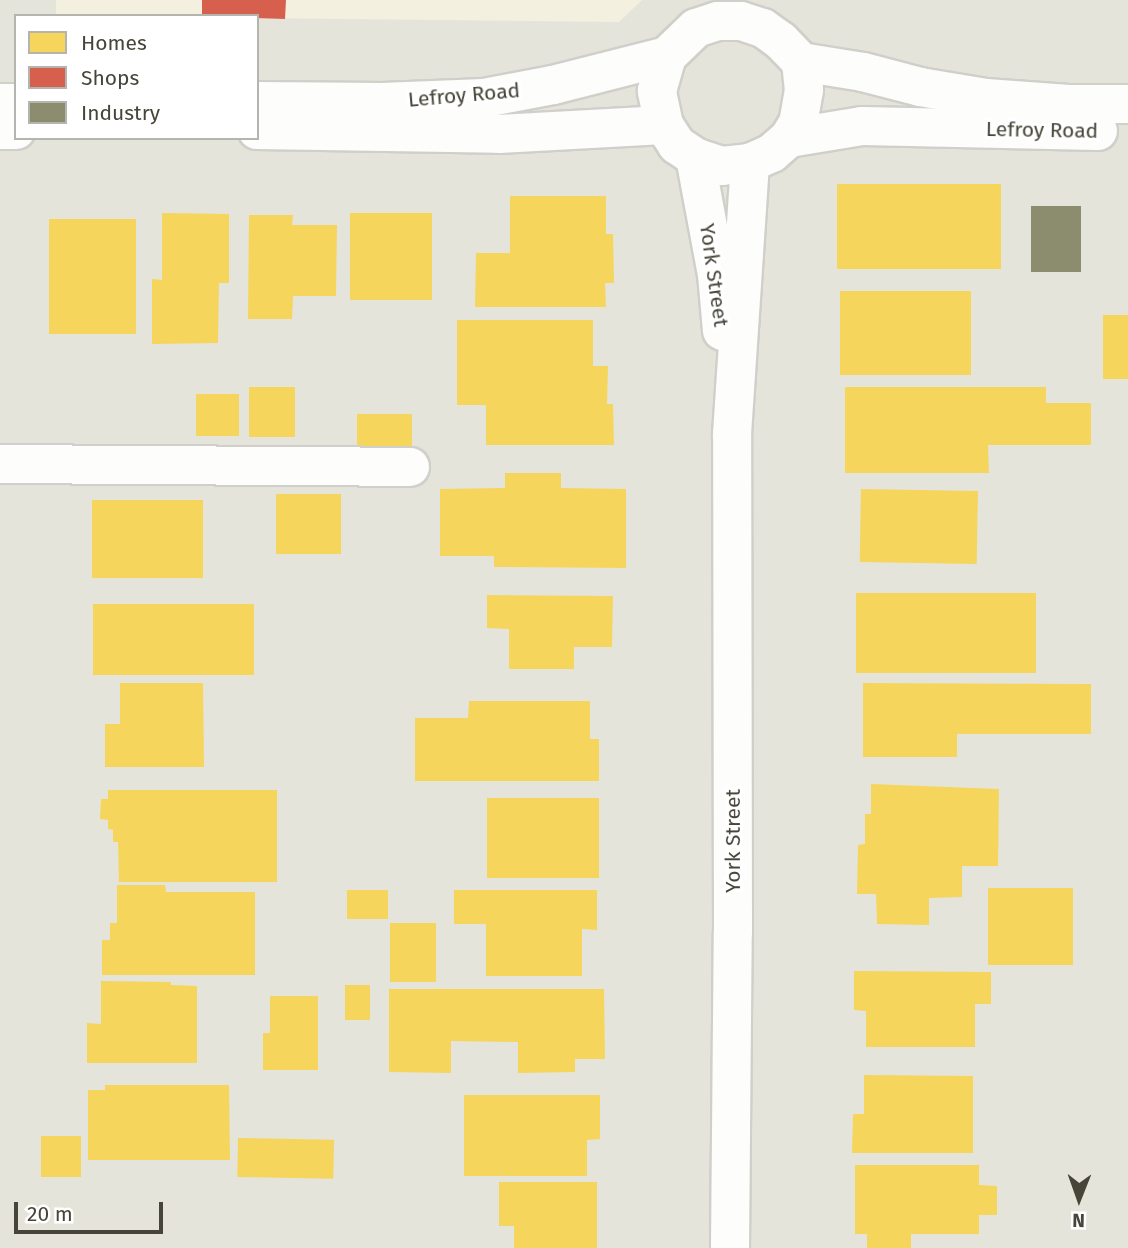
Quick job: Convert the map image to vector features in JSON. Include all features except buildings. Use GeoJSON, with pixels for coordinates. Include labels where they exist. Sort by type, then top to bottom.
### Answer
{"type":"FeatureCollection","features":[{"type":"Feature","properties":{"kind":"street"},"geometry":{"type":"LineString","coordinates":[[769,0],[791,51],[803,106],[789,138]]}},
{"type":"Feature","properties":{"kind":"street","name":"Lefroy Road"},"geometry":{"type":"LineString","coordinates":[[259,101],[382,102],[484,97],[553,86],[667,56],[698,14],[718,21],[741,21],[763,28],[791,51],[986,98],[1069,104],[1128,104]]}},
{"type":"Feature","properties":{"kind":"street"},"geometry":{"type":"LineString","coordinates":[[667,56],[657,91],[664,125],[677,145],[695,158]]}},
{"type":"Feature","properties":{"kind":"street","name":"Lefroy Road"},"geometry":{"type":"LineString","coordinates":[[259,130],[499,134],[664,125]]}},
{"type":"Feature","properties":{"kind":"street","name":"Lefroy Road"},"geometry":{"type":"LineString","coordinates":[[695,158],[722,166],[750,163],[772,153],[789,138],[862,126],[1128,131]]}},
{"type":"Feature","properties":{"kind":"street","name":"York Street"},"geometry":{"type":"LineString","coordinates":[[695,158],[717,274],[732,434]]}},
{"type":"Feature","properties":{"kind":"street","name":"York Street"},"geometry":{"type":"LineString","coordinates":[[730,1248],[733,932],[732,434],[750,163]]}},
{"type":"Feature","properties":{"kind":"street"},"geometry":{"type":"LineString","coordinates":[[0,464],[410,467]]}},
{"type":"Feature","properties":{"kind":"shaded area"},"geometry":{"type":"Polygon","coordinates":[[[0,0],[1128,0],[1128,1248],[0,1248],[0,0]]]}},
{"type":"Feature","properties":{"kind":"shaded area"},"geometry":{"type":"Polygon","coordinates":[[[56,0],[642,0],[619,22],[259,18],[259,14],[56,14],[56,0]]]}}]}
